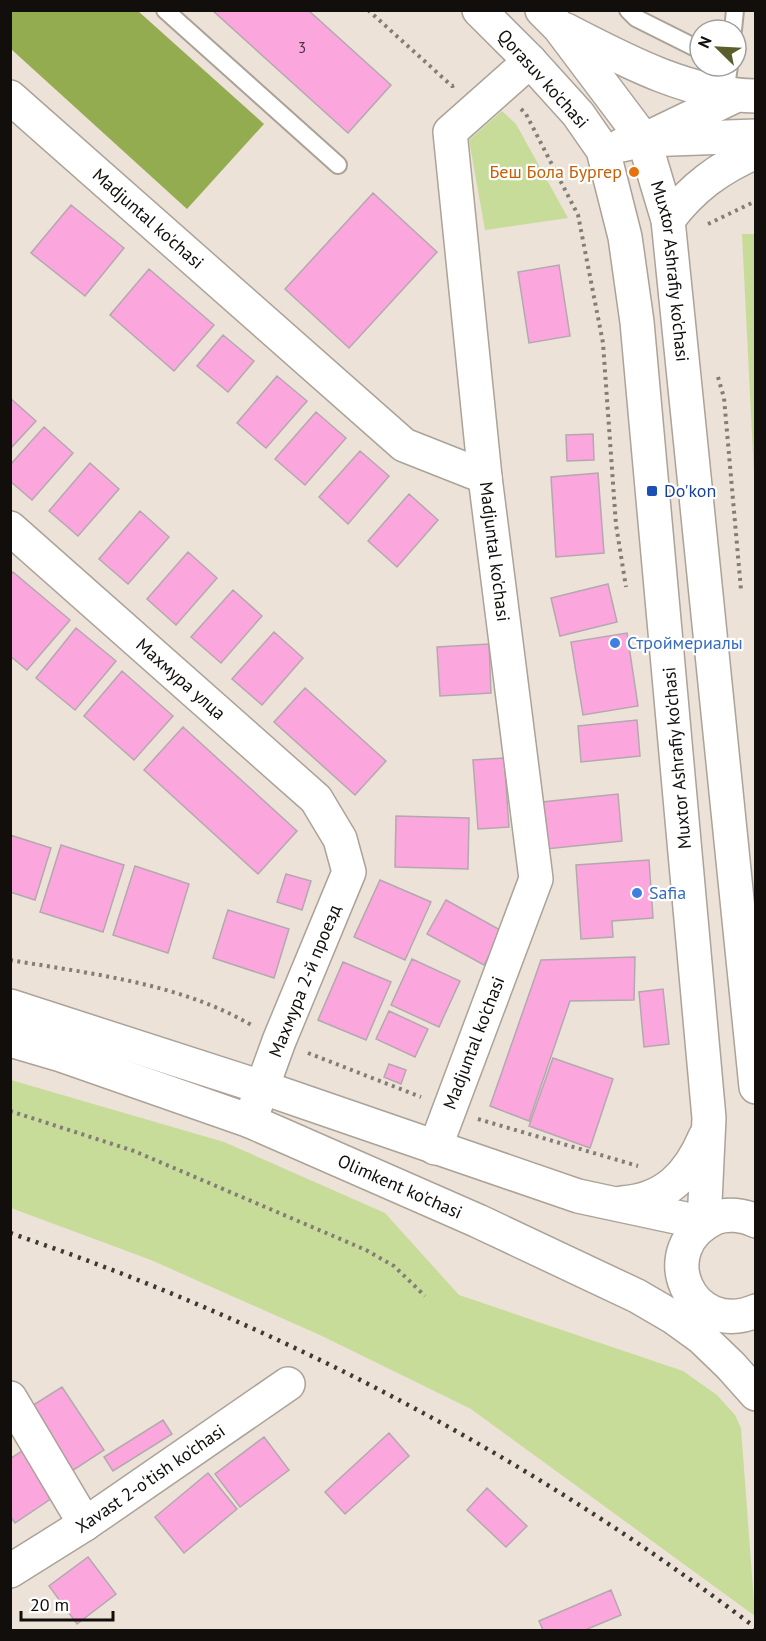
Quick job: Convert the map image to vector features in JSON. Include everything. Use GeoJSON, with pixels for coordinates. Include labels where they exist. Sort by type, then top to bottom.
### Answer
{"type":"FeatureCollection","features":[{"type":"Feature","properties":{"kind":"main road","name":"Qorasuv ko'chasi"},"geometry":{"type":"LineString","coordinates":[[479,10],[578,114],[603,150]]}},
{"type":"Feature","properties":{"kind":"main road"},"geometry":{"type":"LineString","coordinates":[[551,19],[642,68],[736,88]]}},
{"type":"Feature","properties":{"kind":"main road"},"geometry":{"type":"LineString","coordinates":[[551,19],[644,140]]}},
{"type":"Feature","properties":{"kind":"main road"},"geometry":{"type":"LineString","coordinates":[[485,477],[450,132],[530,61]]}},
{"type":"Feature","properties":{"kind":"main road"},"geometry":{"type":"LineString","coordinates":[[644,140],[736,88]]}},
{"type":"Feature","properties":{"kind":"main road","name":"Madjuntal ko'chasi"},"geometry":{"type":"LineString","coordinates":[[10,98],[404,445],[485,477],[536,879],[435,1148]]}},
{"type":"Feature","properties":{"kind":"main road"},"geometry":{"type":"LineString","coordinates":[[603,150],[644,140],[756,136]]}},
{"type":"Feature","properties":{"kind":"main road","name":"Muxtor Ashrafiy ko'chasi"},"geometry":{"type":"LineString","coordinates":[[644,140],[683,225],[746,898],[756,1087]]}},
{"type":"Feature","properties":{"kind":"main road","name":"Muxtor Ashrafiy ko'chasi"},"geometry":{"type":"LineString","coordinates":[[603,150],[625,237],[637,322],[709,1118],[704,1224]]}},
{"type":"Feature","properties":{"kind":"main road"},"geometry":{"type":"LineString","coordinates":[[683,225],[686,197],[702,182],[756,152]]}},
{"type":"Feature","properties":{"kind":"main road","name":"Махмура улца"},"geometry":{"type":"LineString","coordinates":[[10,528],[316,799],[340,839]]}},
{"type":"Feature","properties":{"kind":"main road","name":"Махмура 2-й проезд"},"geometry":{"type":"LineString","coordinates":[[250,1121],[264,1088],[279,1041],[349,872],[340,839]]}},
{"type":"Feature","properties":{"kind":"main road"},"geometry":{"type":"LineString","coordinates":[[10,1006],[264,1088],[578,1196],[620,1203],[704,1224]]}},
{"type":"Feature","properties":{"kind":"main road","name":"Olimkent ko'chasi"},"geometry":{"type":"LineString","coordinates":[[10,1040],[62,1055],[250,1121],[478,1221],[637,1296],[673,1317],[702,1338],[756,1394]]}},
{"type":"Feature","properties":{"kind":"main road","name":"Muxtor Ashrafiy ko'chasi"},"geometry":{"type":"LineString","coordinates":[[620,1203],[654,1197],[680,1180],[699,1152],[709,1118]]}},
{"type":"Feature","properties":{"kind":"main road"},"geometry":{"type":"LineString","coordinates":[[756,1221],[735,1215],[719,1217],[704,1224],[692,1235],[684,1250],[681,1267],[684,1284],[692,1298],[705,1310],[756,1389]]}},
{"type":"Feature","properties":{"kind":"main road"},"geometry":{"type":"LineString","coordinates":[[637,1296],[705,1310],[721,1316],[750,1316]]}},
{"type":"Feature","properties":{"kind":"main road","name":"Xavast 2-o'tish ko'chasi"},"geometry":{"type":"LineString","coordinates":[[10,1571],[85,1524],[288,1384]]}},
{"type":"Feature","properties":{"kind":"main road"},"geometry":{"type":"LineString","coordinates":[[10,1398],[85,1524]]}},
{"type":"Feature","properties":{"kind":"lane"},"geometry":{"type":"LineString","coordinates":[[165,10],[338,165]]}},
{"type":"Feature","properties":{"kind":"lane"},"geometry":{"type":"LineString","coordinates":[[628,10],[636,18],[688,44]]}},
{"type":"Feature","properties":{"kind":"path"},"geometry":{"type":"LineString","coordinates":[[368,10],[452,86],[461,82]]}},
{"type":"Feature","properties":{"kind":"path"},"geometry":{"type":"LineString","coordinates":[[746,197],[747,203]]}},
{"type":"Feature","properties":{"kind":"path"},"geometry":{"type":"LineString","coordinates":[[683,225],[756,201]]}},
{"type":"Feature","properties":{"kind":"path"},"geometry":{"type":"LineString","coordinates":[[583,240],[593,240]]}},
{"type":"Feature","properties":{"kind":"path"},"geometry":{"type":"LineString","coordinates":[[715,365],[724,398],[741,594]]}},
{"type":"Feature","properties":{"kind":"path"},"geometry":{"type":"LineString","coordinates":[[10,1111],[134,1151],[366,1250],[394,1266],[425,1296]]}},
{"type":"Feature","properties":{"kind":"green space"},"geometry":{"type":"Polygon","coordinates":[[[11,10],[138,11],[264,124],[187,209],[11,49],[11,10]]]}},
{"type":"Feature","properties":{"kind":"green space"},"geometry":{"type":"Polygon","coordinates":[[[502,111],[516,124],[568,218],[485,230],[469,140],[502,111]]]}},
{"type":"Feature","properties":{"kind":"green space"},"geometry":{"type":"Polygon","coordinates":[[[742,234],[755,234],[754,475],[742,234]]]}},
{"type":"Feature","properties":{"kind":"green space"},"geometry":{"type":"Polygon","coordinates":[[[11,1080],[224,1142],[385,1213],[459,1295],[683,1371],[717,1395],[735,1415],[741,1428],[755,1616],[471,1409],[322,1336],[151,1260],[11,1208],[11,1080]]]}},
{"type":"Feature","properties":{"kind":"building"},"geometry":{"type":"Polygon","coordinates":[[[212,10],[308,10],[391,85],[348,133],[212,10]]]}},
{"type":"Feature","properties":{"kind":"building"},"geometry":{"type":"Polygon","coordinates":[[[373,193],[437,252],[349,348],[285,289],[373,193]]]}},
{"type":"Feature","properties":{"kind":"building"},"geometry":{"type":"Polygon","coordinates":[[[71,205],[124,248],[85,296],[31,253],[71,205]]]}},
{"type":"Feature","properties":{"kind":"building"},"geometry":{"type":"Polygon","coordinates":[[[559,265],[570,336],[529,343],[518,272],[559,265]]]}},
{"type":"Feature","properties":{"kind":"building"},"geometry":{"type":"Polygon","coordinates":[[[149,269],[214,325],[174,371],[110,315],[149,269]]]}},
{"type":"Feature","properties":{"kind":"building"},"geometry":{"type":"Polygon","coordinates":[[[223,335],[254,361],[228,392],[197,366],[223,335]]]}},
{"type":"Feature","properties":{"kind":"building"},"geometry":{"type":"Polygon","coordinates":[[[277,376],[307,401],[266,448],[237,423],[277,376]]]}},
{"type":"Feature","properties":{"kind":"building"},"geometry":{"type":"Polygon","coordinates":[[[10,398],[36,421],[10,449],[10,398]]]}},
{"type":"Feature","properties":{"kind":"building"},"geometry":{"type":"Polygon","coordinates":[[[316,412],[346,438],[305,485],[275,459],[316,412]]]}},
{"type":"Feature","properties":{"kind":"building"},"geometry":{"type":"Polygon","coordinates":[[[44,427],[73,453],[32,500],[10,481],[10,465],[44,427]]]}},
{"type":"Feature","properties":{"kind":"building"},"geometry":{"type":"Polygon","coordinates":[[[593,434],[594,460],[567,461],[566,435],[593,434]]]}},
{"type":"Feature","properties":{"kind":"building"},"geometry":{"type":"Polygon","coordinates":[[[360,451],[389,476],[348,524],[319,497],[360,451]]]}},
{"type":"Feature","properties":{"kind":"building"},"geometry":{"type":"Polygon","coordinates":[[[90,463],[119,489],[78,536],[49,511],[90,463]]]}},
{"type":"Feature","properties":{"kind":"building"},"geometry":{"type":"Polygon","coordinates":[[[598,473],[604,553],[556,557],[551,477],[598,473]]]}},
{"type":"Feature","properties":{"kind":"building"},"geometry":{"type":"Polygon","coordinates":[[[409,494],[438,520],[397,567],[368,541],[409,494]]]}},
{"type":"Feature","properties":{"kind":"building"},"geometry":{"type":"Polygon","coordinates":[[[140,511],[169,537],[128,584],[99,559],[140,511]]]}},
{"type":"Feature","properties":{"kind":"building"},"geometry":{"type":"Polygon","coordinates":[[[188,552],[217,578],[176,625],[147,599],[188,552]]]}},
{"type":"Feature","properties":{"kind":"building"},"geometry":{"type":"Polygon","coordinates":[[[13,572],[70,620],[27,670],[10,656],[10,575],[13,572]]]}},
{"type":"Feature","properties":{"kind":"building"},"geometry":{"type":"Polygon","coordinates":[[[608,584],[617,622],[560,636],[551,598],[608,584]]]}},
{"type":"Feature","properties":{"kind":"building"},"geometry":{"type":"Polygon","coordinates":[[[233,590],[262,616],[221,663],[191,637],[233,590]]]}},
{"type":"Feature","properties":{"kind":"building"},"geometry":{"type":"Polygon","coordinates":[[[76,628],[116,661],[75,710],[36,678],[76,628]]]}},
{"type":"Feature","properties":{"kind":"building"},"geometry":{"type":"Polygon","coordinates":[[[274,632],[303,658],[262,705],[232,679],[274,632]]]}},
{"type":"Feature","properties":{"kind":"building"},"geometry":{"type":"Polygon","coordinates":[[[627,633],[638,706],[583,715],[571,642],[627,633]]]}},
{"type":"Feature","properties":{"kind":"building"},"geometry":{"type":"Polygon","coordinates":[[[489,644],[491,693],[440,696],[437,647],[489,644]]]}},
{"type":"Feature","properties":{"kind":"building"},"geometry":{"type":"Polygon","coordinates":[[[122,671],[173,716],[134,760],[84,716],[122,671]]]}},
{"type":"Feature","properties":{"kind":"building"},"geometry":{"type":"Polygon","coordinates":[[[305,688],[386,761],[355,795],[274,722],[305,688]]]}},
{"type":"Feature","properties":{"kind":"building"},"geometry":{"type":"Polygon","coordinates":[[[637,720],[640,756],[581,762],[578,726],[637,720]]]}},
{"type":"Feature","properties":{"kind":"building"},"geometry":{"type":"Polygon","coordinates":[[[183,727],[297,831],[258,874],[144,770],[183,727]]]}},
{"type":"Feature","properties":{"kind":"building"},"geometry":{"type":"Polygon","coordinates":[[[504,758],[509,827],[478,829],[473,760],[504,758]]]}},
{"type":"Feature","properties":{"kind":"building"},"geometry":{"type":"Polygon","coordinates":[[[618,794],[622,841],[546,849],[542,802],[618,794]]]}},
{"type":"Feature","properties":{"kind":"building"},"geometry":{"type":"Polygon","coordinates":[[[396,816],[469,818],[468,869],[395,867],[396,816]]]}},
{"type":"Feature","properties":{"kind":"building"},"geometry":{"type":"Polygon","coordinates":[[[10,835],[51,848],[35,900],[10,892],[10,835]]]}},
{"type":"Feature","properties":{"kind":"building"},"geometry":{"type":"Polygon","coordinates":[[[61,845],[124,865],[103,932],[40,912],[61,845]]]}},
{"type":"Feature","properties":{"kind":"building"},"geometry":{"type":"Polygon","coordinates":[[[649,860],[653,918],[612,921],[613,937],[581,939],[576,865],[649,860]]]}},
{"type":"Feature","properties":{"kind":"building"},"geometry":{"type":"Polygon","coordinates":[[[135,866],[189,884],[168,953],[113,935],[135,866]]]}},
{"type":"Feature","properties":{"kind":"building"},"geometry":{"type":"Polygon","coordinates":[[[286,874],[311,881],[302,910],[277,902],[286,874]]]}},
{"type":"Feature","properties":{"kind":"building"},"geometry":{"type":"Polygon","coordinates":[[[380,880],[431,902],[405,960],[354,937],[380,880]]]}},
{"type":"Feature","properties":{"kind":"building"},"geometry":{"type":"Polygon","coordinates":[[[446,900],[502,931],[484,965],[427,934],[446,900]]]}},
{"type":"Feature","properties":{"kind":"building"},"geometry":{"type":"Polygon","coordinates":[[[228,910],[289,929],[274,978],[213,958],[228,910]]]}},
{"type":"Feature","properties":{"kind":"building"},"geometry":{"type":"Polygon","coordinates":[[[635,957],[634,1000],[570,1001],[529,1121],[490,1106],[541,960],[635,957]]]}},
{"type":"Feature","properties":{"kind":"building"},"geometry":{"type":"Polygon","coordinates":[[[412,959],[460,981],[439,1027],[391,1005],[412,959]]]}},
{"type":"Feature","properties":{"kind":"building"},"geometry":{"type":"Polygon","coordinates":[[[343,962],[391,982],[366,1040],[318,1020],[343,962]]]}},
{"type":"Feature","properties":{"kind":"building"},"geometry":{"type":"Polygon","coordinates":[[[663,989],[669,1044],[644,1047],[639,992],[663,989]]]}},
{"type":"Feature","properties":{"kind":"building"},"geometry":{"type":"Polygon","coordinates":[[[389,1011],[428,1029],[415,1057],[376,1039],[389,1011]]]}},
{"type":"Feature","properties":{"kind":"building"},"geometry":{"type":"Polygon","coordinates":[[[553,1058],[613,1079],[590,1148],[529,1126],[553,1058]]]}},
{"type":"Feature","properties":{"kind":"building"},"geometry":{"type":"Polygon","coordinates":[[[389,1064],[406,1070],[401,1084],[384,1077],[389,1064]]]}},
{"type":"Feature","properties":{"kind":"building"},"geometry":{"type":"Polygon","coordinates":[[[62,1387],[104,1450],[69,1473],[27,1409],[62,1387]]]}},
{"type":"Feature","properties":{"kind":"building"},"geometry":{"type":"Polygon","coordinates":[[[163,1420],[172,1434],[113,1471],[104,1457],[163,1420]]]}},
{"type":"Feature","properties":{"kind":"building"},"geometry":{"type":"Polygon","coordinates":[[[389,1433],[409,1456],[345,1514],[325,1492],[389,1433]]]}},
{"type":"Feature","properties":{"kind":"building"},"geometry":{"type":"Polygon","coordinates":[[[264,1437],[289,1470],[240,1507],[215,1474],[264,1437]]]}},
{"type":"Feature","properties":{"kind":"building"},"geometry":{"type":"Polygon","coordinates":[[[31,1445],[61,1492],[15,1523],[10,1516],[10,1459],[31,1445]]]}},
{"type":"Feature","properties":{"kind":"building"},"geometry":{"type":"Polygon","coordinates":[[[208,1473],[237,1509],[184,1553],[155,1517],[208,1473]]]}},
{"type":"Feature","properties":{"kind":"building"},"geometry":{"type":"Polygon","coordinates":[[[487,1488],[527,1526],[506,1547],[467,1510],[487,1488]]]}},
{"type":"Feature","properties":{"kind":"building"},"geometry":{"type":"Polygon","coordinates":[[[88,1557],[116,1594],[77,1624],[49,1586],[88,1557]]]}},
{"type":"Feature","properties":{"kind":"building"},"geometry":{"type":"Polygon","coordinates":[[[611,1590],[621,1615],[585,1630],[543,1630],[539,1621],[611,1590]]]}},
{"type":"Feature","properties":{"kind":"railway"},"geometry":{"type":"LineString","coordinates":[[10,1233],[111,1269],[209,1309],[399,1400],[491,1451],[581,1506],[670,1565],[756,1628]]}},
{"type":"Feature","properties":{"kind":"place","name":"Беш Бола Бургер"},"geometry":{"type":"Point","coordinates":[634,172]}},
{"type":"Feature","properties":{"kind":"place","name":"Do'kon"},"geometry":{"type":"Point","coordinates":[652,491]}},
{"type":"Feature","properties":{"kind":"place","name":"Строймериалы"},"geometry":{"type":"Point","coordinates":[615,643]}},
{"type":"Feature","properties":{"kind":"place","name":"Safia"},"geometry":{"type":"Point","coordinates":[637,893]}}]}
